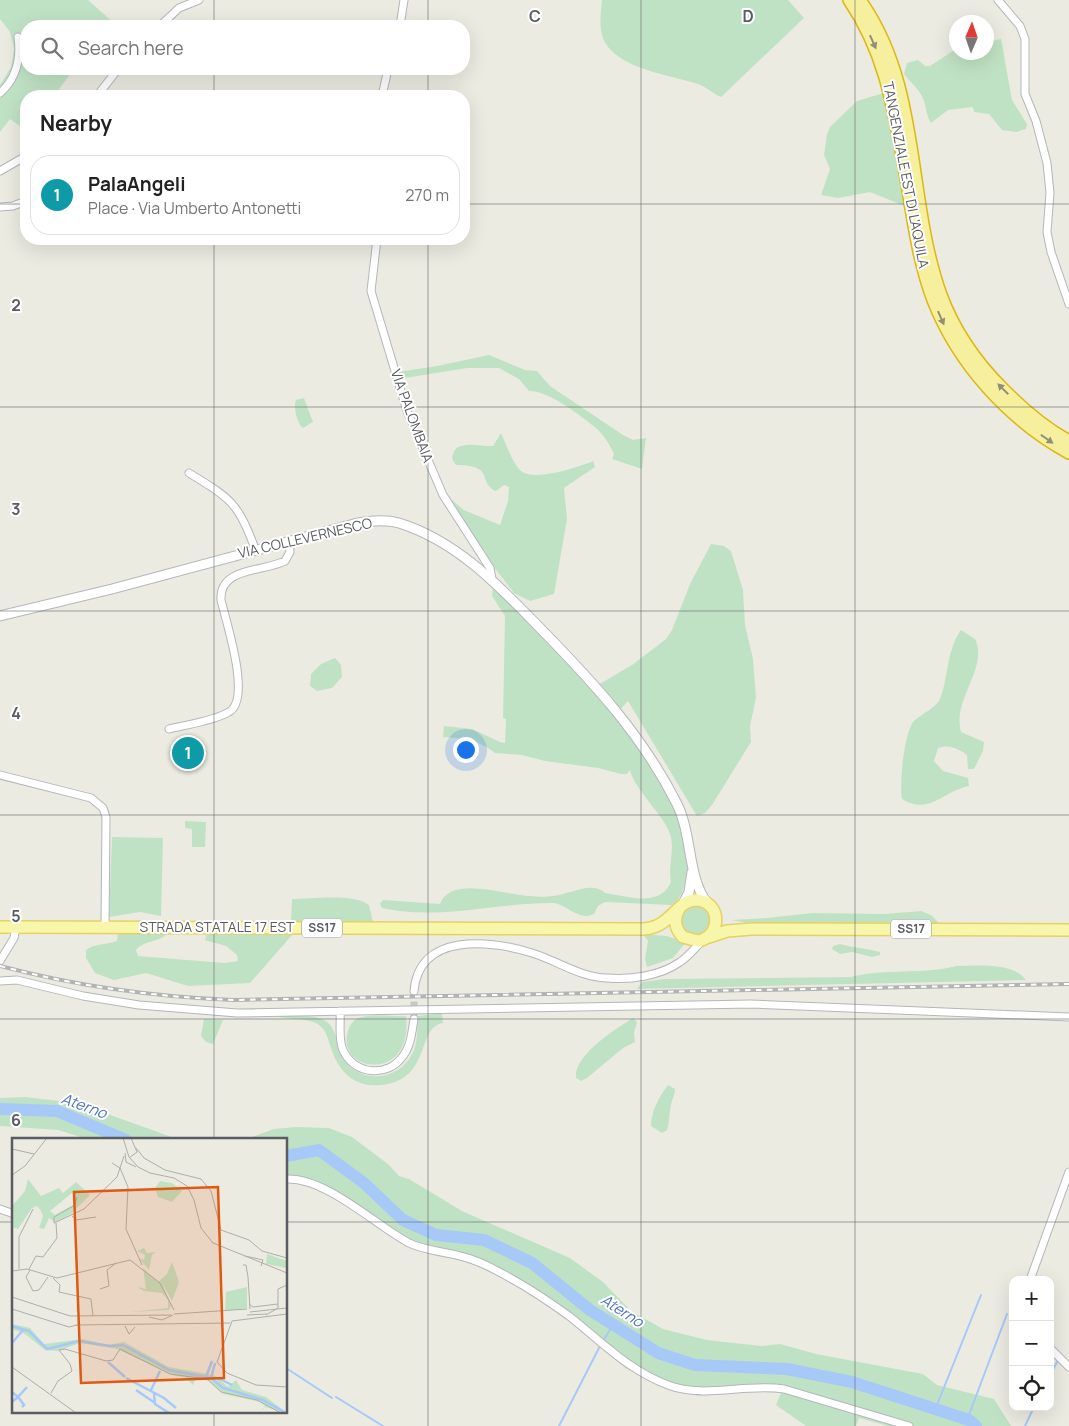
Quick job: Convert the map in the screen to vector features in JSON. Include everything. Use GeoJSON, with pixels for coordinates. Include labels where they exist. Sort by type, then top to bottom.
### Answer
{"type":"FeatureCollection","features":[{"type":"Feature","properties":{"kind":"highway","name":"TANGENZIALE EST DI L'AQUILA"},"geometry":{"type":"LineString","coordinates":[[849,0],[864,21],[880,57],[892,94],[918,246],[933,299],[946,328],[984,384],[1019,418],[1069,453]]}},
{"type":"Feature","properties":{"kind":"highway","name":"TANGENZIALE EST DI L'AQUILA"},"geometry":{"type":"LineString","coordinates":[[860,0],[874,20],[902,94],[928,246],[941,294],[954,322],[991,377],[1022,408],[1069,441]]}},
{"type":"Feature","properties":{"kind":"main road"},"geometry":{"type":"LineString","coordinates":[[687,939],[681,935],[675,918],[680,907],[695,900],[711,907],[716,926],[706,938]]}},
{"type":"Feature","properties":{"kind":"main road","name":"STRADA STATALE 17 EST"},"geometry":{"type":"LineString","coordinates":[[644,929],[661,925],[680,907]]}},
{"type":"Feature","properties":{"kind":"main road","name":"SS17"},"geometry":{"type":"LineString","coordinates":[[711,907],[730,923],[752,929]]}},
{"type":"Feature","properties":{"kind":"main road","name":"STRADA STATALE 17 EST"},"geometry":{"type":"LineString","coordinates":[[0,927],[644,929],[687,939]]}},
{"type":"Feature","properties":{"kind":"main road","name":"SS17"},"geometry":{"type":"LineString","coordinates":[[687,939],[706,938],[727,931],[752,929],[1069,930]]}},
{"type":"Feature","properties":{"kind":"street"},"geometry":{"type":"LineString","coordinates":[[166,20],[179,8],[199,0]]}},
{"type":"Feature","properties":{"kind":"street"},"geometry":{"type":"LineString","coordinates":[[401,20],[404,0]]}},
{"type":"Feature","properties":{"kind":"street"},"geometry":{"type":"LineString","coordinates":[[998,0],[1020,26],[1024,39],[1025,94],[1036,121],[1047,163],[1050,193],[1047,232],[1051,252],[1069,304]]}},
{"type":"Feature","properties":{"kind":"street"},"geometry":{"type":"LineString","coordinates":[[0,93],[10,81],[17,65],[18,37]]}},
{"type":"Feature","properties":{"kind":"street"},"geometry":{"type":"LineString","coordinates":[[102,90],[113,75]]}},
{"type":"Feature","properties":{"kind":"street"},"geometry":{"type":"LineString","coordinates":[[383,90],[387,75]]}},
{"type":"Feature","properties":{"kind":"street"},"geometry":{"type":"LineString","coordinates":[[0,171],[20,159]]}},
{"type":"Feature","properties":{"kind":"street"},"geometry":{"type":"LineString","coordinates":[[0,207],[20,203]]}},
{"type":"Feature","properties":{"kind":"street","name":"VIA PALOMBAIA"},"geometry":{"type":"LineString","coordinates":[[376,245],[371,291],[380,314],[405,404],[440,489],[490,568],[492,579]]}},
{"type":"Feature","properties":{"kind":"street"},"geometry":{"type":"LineString","coordinates":[[189,473],[235,504],[244,518],[255,549]]}},
{"type":"Feature","properties":{"kind":"street","name":"VIA COLLEVERNESCO"},"geometry":{"type":"LineString","coordinates":[[0,616],[131,584],[255,549],[360,523],[392,522],[413,529],[470,561],[492,579],[594,683],[626,723],[677,804],[687,828],[697,885],[711,907]]}},
{"type":"Feature","properties":{"kind":"street"},"geometry":{"type":"LineString","coordinates":[[168,729],[224,714],[234,708],[238,695],[238,679],[221,600],[222,588],[233,576],[285,561],[290,552],[289,540]]}},
{"type":"Feature","properties":{"kind":"street"},"geometry":{"type":"LineString","coordinates":[[0,775],[92,798],[104,810],[105,928]]}},
{"type":"Feature","properties":{"kind":"street","name":"VIA COLLEVERNESCO"},"geometry":{"type":"LineString","coordinates":[[680,907],[690,888],[692,859]]}},
{"type":"Feature","properties":{"kind":"street"},"geometry":{"type":"LineString","coordinates":[[0,960],[14,938],[16,927]]}},
{"type":"Feature","properties":{"kind":"street"},"geometry":{"type":"LineString","coordinates":[[414,991],[417,976],[428,959],[439,950],[457,945],[517,950],[545,958],[583,975],[610,979],[658,972],[686,958],[706,938]]}},
{"type":"Feature","properties":{"kind":"street"},"geometry":{"type":"LineString","coordinates":[[686,958],[690,948],[687,939]]}},
{"type":"Feature","properties":{"kind":"street"},"geometry":{"type":"LineString","coordinates":[[0,981],[14,980],[90,997],[157,1008],[237,1012],[340,1012],[751,1004],[1069,1017]]}},
{"type":"Feature","properties":{"kind":"street"},"geometry":{"type":"LineString","coordinates":[[340,1012],[344,1052],[355,1065],[370,1071],[387,1069],[402,1059],[408,1048],[414,1019]]}},
{"type":"Feature","properties":{"kind":"street"},"geometry":{"type":"LineString","coordinates":[[1031,1276],[1069,1172]]}},
{"type":"Feature","properties":{"kind":"street"},"geometry":{"type":"LineString","coordinates":[[288,1180],[312,1184],[354,1206],[409,1242],[433,1252],[462,1256],[512,1279],[563,1312],[634,1369],[667,1385],[686,1391],[698,1392],[766,1386],[784,1389],[909,1426]]}},
{"type":"Feature","properties":{"kind":"street"},"geometry":{"type":"LineString","coordinates":[[0,1209],[12,1213]]}},
{"type":"Feature","properties":{"kind":"street"},"geometry":{"type":"LineString","coordinates":[[1054,1352],[1069,1367]]}},
{"type":"Feature","properties":{"kind":"green space"},"geometry":{"type":"Polygon","coordinates":[[[0,0],[88,0],[110,20],[20,20],[20,75],[70,75],[58,90],[20,90],[20,126],[10,119],[0,132],[0,85],[11,67],[14,49],[10,32],[0,19],[0,0]]]}},
{"type":"Feature","properties":{"kind":"green space"},"geometry":{"type":"Polygon","coordinates":[[[602,0],[788,0],[804,18],[721,97],[701,85],[629,63],[617,55],[608,46],[602,35],[600,22],[602,0]]]}},
{"type":"Feature","properties":{"kind":"green space"},"geometry":{"type":"Polygon","coordinates":[[[1001,39],[1012,100],[1027,124],[1026,129],[1016,132],[1002,130],[989,114],[974,112],[973,107],[948,110],[931,123],[922,97],[917,88],[904,74],[907,63],[918,60],[925,66],[930,66],[949,54],[949,60],[994,60],[994,40],[1001,39]]]}},
{"type":"Feature","properties":{"kind":"green space"},"geometry":{"type":"Polygon","coordinates":[[[887,92],[907,207],[870,192],[838,198],[821,195],[830,169],[824,155],[830,127],[857,101],[887,92]]]}},
{"type":"Feature","properties":{"kind":"green space"},"geometry":{"type":"Polygon","coordinates":[[[489,355],[525,370],[537,371],[550,386],[623,435],[633,440],[646,438],[642,469],[612,459],[614,454],[611,447],[596,428],[555,399],[529,391],[519,379],[499,368],[467,368],[399,379],[398,372],[489,355]]]}},
{"type":"Feature","properties":{"kind":"green space"},"geometry":{"type":"Polygon","coordinates":[[[304,398],[313,422],[303,428],[297,419],[295,407],[296,400],[304,398]]]}},
{"type":"Feature","properties":{"kind":"green space"},"geometry":{"type":"Polygon","coordinates":[[[501,433],[515,463],[521,471],[527,474],[536,475],[557,472],[593,461],[595,467],[564,488],[567,519],[554,594],[530,601],[514,593],[480,549],[447,496],[464,510],[500,525],[508,501],[509,487],[504,485],[496,491],[490,488],[481,471],[468,466],[456,465],[452,457],[455,449],[465,445],[493,446],[501,433]]]}},
{"type":"Feature","properties":{"kind":"green space"},"geometry":{"type":"Polygon","coordinates":[[[711,544],[724,546],[731,551],[743,590],[745,625],[753,659],[756,698],[750,726],[751,742],[712,805],[705,813],[697,816],[628,701],[619,711],[598,685],[632,665],[666,639],[672,630],[690,584],[711,544]]]}},
{"type":"Feature","properties":{"kind":"green space"},"geometry":{"type":"Polygon","coordinates":[[[493,585],[607,706],[641,751],[660,782],[672,804],[681,827],[688,859],[688,869],[683,890],[678,900],[672,905],[605,902],[598,906],[594,914],[589,916],[579,915],[555,903],[534,903],[424,913],[382,908],[380,904],[383,900],[440,904],[446,895],[455,890],[467,888],[542,897],[594,888],[600,889],[605,893],[633,898],[651,898],[666,890],[671,882],[671,836],[659,814],[636,783],[630,770],[627,774],[621,774],[598,768],[545,761],[522,755],[495,753],[483,745],[470,741],[443,737],[444,726],[472,729],[505,743],[506,719],[503,718],[505,616],[492,596],[493,585]]]}},
{"type":"Feature","properties":{"kind":"green space"},"geometry":{"type":"Polygon","coordinates":[[[961,630],[975,639],[978,650],[974,672],[961,708],[961,732],[984,742],[983,751],[974,769],[968,769],[967,755],[949,747],[938,748],[934,761],[943,771],[968,778],[969,786],[928,804],[912,804],[902,799],[901,792],[903,759],[907,736],[914,721],[940,699],[950,655],[961,630]]]}},
{"type":"Feature","properties":{"kind":"green space"},"geometry":{"type":"Polygon","coordinates":[[[335,658],[341,665],[342,677],[332,688],[317,691],[310,686],[311,674],[321,664],[335,658]]]}},
{"type":"Feature","properties":{"kind":"green space"},"geometry":{"type":"Polygon","coordinates":[[[185,821],[206,822],[205,847],[192,847],[192,829],[185,828],[185,821]]]}},
{"type":"Feature","properties":{"kind":"green space"},"geometry":{"type":"Polygon","coordinates":[[[112,837],[163,838],[161,916],[140,912],[109,917],[112,837]]]}},
{"type":"Feature","properties":{"kind":"green space"},"geometry":{"type":"Polygon","coordinates":[[[343,898],[362,901],[369,905],[373,922],[291,921],[292,899],[343,898]]]}},
{"type":"Feature","properties":{"kind":"green space"},"geometry":{"type":"Polygon","coordinates":[[[696,906],[707,910],[711,921],[707,932],[696,936],[685,932],[681,921],[685,910],[696,906]]]}},
{"type":"Feature","properties":{"kind":"green space"},"geometry":{"type":"Polygon","coordinates":[[[921,911],[931,915],[941,925],[759,925],[731,920],[812,913],[884,914],[921,911]]]}},
{"type":"Feature","properties":{"kind":"green space"},"geometry":{"type":"Polygon","coordinates":[[[169,932],[136,950],[138,956],[225,963],[238,961],[237,955],[226,946],[205,940],[207,933],[293,934],[250,983],[188,986],[146,973],[114,980],[95,973],[86,958],[86,950],[93,946],[117,941],[118,933],[169,932]]]}},
{"type":"Feature","properties":{"kind":"green space"},"geometry":{"type":"Polygon","coordinates":[[[643,934],[667,936],[686,942],[673,958],[647,967],[645,958],[648,941],[643,934]]]}},
{"type":"Feature","properties":{"kind":"green space"},"geometry":{"type":"Polygon","coordinates":[[[840,944],[880,952],[880,955],[872,957],[852,952],[840,954],[832,949],[833,946],[840,944]]]}},
{"type":"Feature","properties":{"kind":"green space"},"geometry":{"type":"Polygon","coordinates":[[[956,966],[994,966],[1004,968],[1013,970],[1026,980],[637,989],[642,982],[665,979],[851,977],[864,974],[943,969],[956,966]]]}},
{"type":"Feature","properties":{"kind":"green space"},"geometry":{"type":"Polygon","coordinates":[[[442,1013],[443,1023],[435,1026],[429,1033],[417,1062],[411,1071],[402,1079],[378,1085],[360,1083],[345,1073],[335,1058],[326,1033],[319,1025],[304,1020],[274,1016],[306,1016],[324,1020],[334,1030],[341,1053],[350,1067],[366,1075],[383,1076],[398,1070],[410,1058],[416,1042],[418,1016],[442,1013]]]}},
{"type":"Feature","properties":{"kind":"green space"},"geometry":{"type":"Polygon","coordinates":[[[374,1016],[406,1016],[405,1038],[398,1053],[388,1062],[375,1065],[363,1063],[353,1056],[347,1045],[348,1031],[356,1019],[374,1016]]]}},
{"type":"Feature","properties":{"kind":"green space"},"geometry":{"type":"Polygon","coordinates":[[[633,1018],[637,1022],[634,1033],[635,1042],[623,1048],[587,1078],[581,1081],[576,1078],[581,1061],[588,1052],[606,1036],[633,1018]]]}},
{"type":"Feature","properties":{"kind":"green space"},"geometry":{"type":"Polygon","coordinates":[[[204,1019],[223,1020],[213,1044],[206,1042],[201,1036],[204,1019]]]}},
{"type":"Feature","properties":{"kind":"green space"},"geometry":{"type":"Polygon","coordinates":[[[668,1085],[675,1089],[675,1091],[667,1130],[662,1133],[651,1126],[651,1120],[656,1104],[668,1085]]]}},
{"type":"Feature","properties":{"kind":"green space"},"geometry":{"type":"Polygon","coordinates":[[[25,1097],[77,1103],[174,1138],[84,1138],[58,1130],[0,1126],[0,1098],[25,1097]]]}},
{"type":"Feature","properties":{"kind":"green space"},"geometry":{"type":"Polygon","coordinates":[[[296,1127],[329,1128],[352,1137],[388,1164],[399,1176],[409,1179],[462,1211],[570,1258],[603,1282],[631,1311],[663,1329],[707,1340],[761,1346],[780,1344],[816,1354],[923,1374],[937,1385],[994,1399],[1011,1426],[888,1426],[859,1418],[856,1426],[806,1426],[776,1405],[781,1393],[760,1391],[698,1396],[666,1388],[625,1368],[573,1322],[512,1282],[464,1260],[436,1256],[412,1248],[354,1210],[314,1188],[288,1180],[288,1138],[249,1138],[274,1129],[296,1127]]]}},
{"type":"Feature","properties":{"kind":"waterway","name":"Aterno"},"geometry":{"type":"LineString","coordinates":[[0,1109],[57,1111],[121,1138]]}},
{"type":"Feature","properties":{"kind":"waterway","name":"Aterno"},"geometry":{"type":"LineString","coordinates":[[288,1156],[319,1150],[364,1183],[403,1220],[436,1235],[484,1240],[532,1263],[590,1310],[658,1353],[695,1365],[787,1369],[852,1382],[969,1420],[976,1426]]}},
{"type":"Feature","properties":{"kind":"waterway"},"geometry":{"type":"LineString","coordinates":[[935,1410],[981,1295]]}},
{"type":"Feature","properties":{"kind":"waterway"},"geometry":{"type":"LineString","coordinates":[[967,1420],[1007,1314]]}},
{"type":"Feature","properties":{"kind":"waterway"},"geometry":{"type":"LineString","coordinates":[[603,1341],[613,1325]]}},
{"type":"Feature","properties":{"kind":"waterway"},"geometry":{"type":"LineString","coordinates":[[559,1426],[600,1346]]}},
{"type":"Feature","properties":{"kind":"waterway"},"geometry":{"type":"LineString","coordinates":[[1054,1368],[1057,1362]]}},
{"type":"Feature","properties":{"kind":"waterway"},"geometry":{"type":"LineString","coordinates":[[288,1369],[332,1398]]}},
{"type":"Feature","properties":{"kind":"waterway"},"geometry":{"type":"LineString","coordinates":[[336,1397],[383,1426]]}},
{"type":"Feature","properties":{"kind":"waterway"},"geometry":{"type":"LineString","coordinates":[[1025,1426],[1032,1411]]}},
{"type":"Feature","properties":{"kind":"tunnel"},"geometry":{"type":"LineString","coordinates":[[414,991],[414,1019]]}},
{"type":"Feature","properties":{"kind":"railway"},"geometry":{"type":"LineString","coordinates":[[0,966],[86,985],[174,996],[233,1000],[1069,984]]}},
{"type":"Feature","properties":{"kind":"place","name":"PalaAngeli"},"geometry":{"type":"Point","coordinates":[188,753]}}]}
